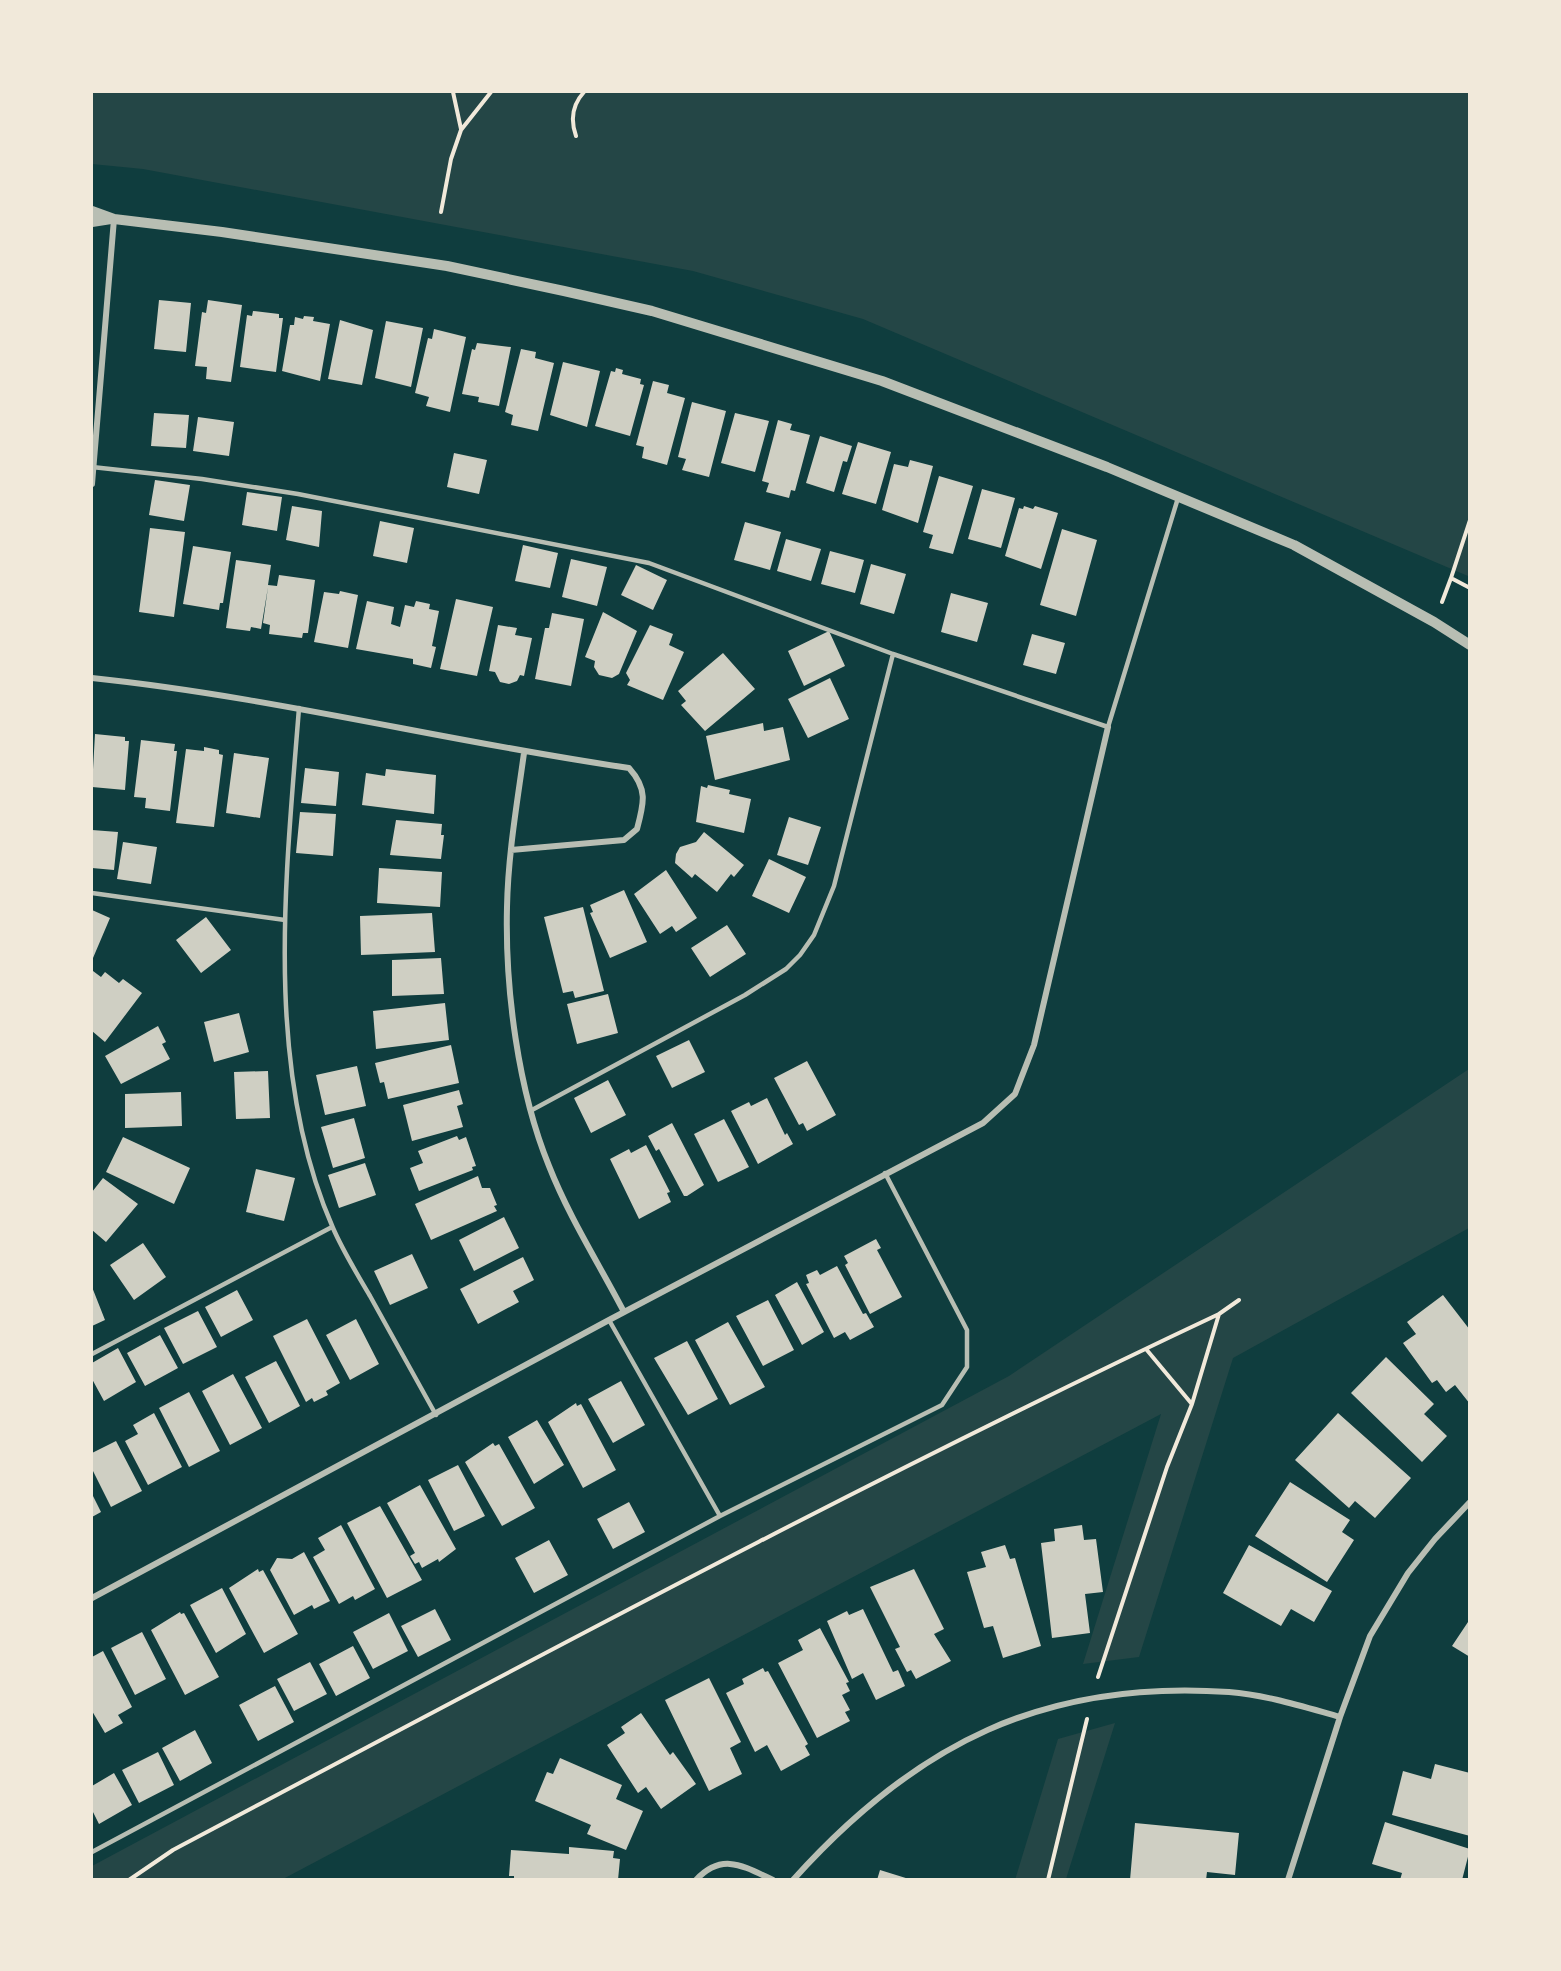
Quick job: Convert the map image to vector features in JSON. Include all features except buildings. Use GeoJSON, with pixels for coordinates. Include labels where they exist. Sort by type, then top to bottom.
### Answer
{"type":"FeatureCollection","features":[{"type":"Feature","properties":{"kind":"street"},"geometry":{"type":"LineString","coordinates":[[92,211],[114,219],[222,232],[447,266],[652,311],[882,381],[1107,467],[1294,545],[1434,622],[1470,645]]}},
{"type":"Feature","properties":{"kind":"street"},"geometry":{"type":"LineString","coordinates":[[92,222],[114,219]]}},
{"type":"Feature","properties":{"kind":"street"},"geometry":{"type":"LineString","coordinates":[[92,484],[114,219]]}},
{"type":"Feature","properties":{"kind":"street"},"geometry":{"type":"LineString","coordinates":[[92,678],[202,692],[299,708],[524,753],[629,768],[640,780],[644,793],[637,829],[624,840],[511,850]]}},
{"type":"Feature","properties":{"kind":"street"},"geometry":{"type":"LineString","coordinates":[[92,1598],[624,1312],[983,1123],[1015,1094],[1034,1045],[1108,726]]}},
{"type":"Feature","properties":{"kind":"street"},"geometry":{"type":"LineString","coordinates":[[524,753],[511,850],[507,907],[511,990],[523,1072],[548,1165],[563,1198],[624,1312]]}},
{"type":"Feature","properties":{"kind":"street"},"geometry":{"type":"LineString","coordinates":[[1288,1880],[1358,1663],[1388,1606],[1435,1539],[1470,1502]]}},
{"type":"Feature","properties":{"kind":"street"},"geometry":{"type":"LineString","coordinates":[[793,1880],[864,1809],[938,1755],[998,1725],[1052,1706],[1092,1696],[1163,1690],[1230,1692],[1269,1698],[1340,1717]]}},
{"type":"Feature","properties":{"kind":"street"},"geometry":{"type":"LineString","coordinates":[[696,1880],[704,1871],[724,1863],[735,1864],[773,1880]]}},
{"type":"Feature","properties":{"kind":"lane"},"geometry":{"type":"LineString","coordinates":[[92,467],[202,479],[298,494],[649,563],[893,654],[1108,726],[1178,498]]}},
{"type":"Feature","properties":{"kind":"lane"},"geometry":{"type":"LineString","coordinates":[[532,1110],[745,995],[786,969],[800,955],[824,915],[834,886],[893,654]]}},
{"type":"Feature","properties":{"kind":"lane"},"geometry":{"type":"LineString","coordinates":[[299,708],[286,868],[285,920],[286,993],[291,1062],[302,1126],[332,1227],[436,1415]]}},
{"type":"Feature","properties":{"kind":"lane"},"geometry":{"type":"LineString","coordinates":[[92,893],[285,920]]}},
{"type":"Feature","properties":{"kind":"lane"},"geometry":{"type":"LineString","coordinates":[[92,1852],[720,1516],[942,1405],[967,1367],[967,1330],[885,1173]]}},
{"type":"Feature","properties":{"kind":"lane"},"geometry":{"type":"LineString","coordinates":[[92,1354],[332,1227]]}},
{"type":"Feature","properties":{"kind":"lane"},"geometry":{"type":"LineString","coordinates":[[609,1320],[720,1516]]}},
{"type":"Feature","properties":{"kind":"path"},"geometry":{"type":"LineString","coordinates":[[453,92],[461,130]]}},
{"type":"Feature","properties":{"kind":"path"},"geometry":{"type":"LineString","coordinates":[[441,213],[451,159],[461,130],[491,92]]}},
{"type":"Feature","properties":{"kind":"path"},"geometry":{"type":"LineString","coordinates":[[576,136],[572,124],[573,111],[584,92]]}},
{"type":"Feature","properties":{"kind":"path"},"geometry":{"type":"LineString","coordinates":[[1434,622],[1470,520]]}},
{"type":"Feature","properties":{"kind":"path"},"geometry":{"type":"LineString","coordinates":[[1451,578],[1470,588]]}},
{"type":"Feature","properties":{"kind":"path"},"geometry":{"type":"LineString","coordinates":[[129,1880],[173,1850],[670,1587],[1000,1418],[1219,1314],[1239,1300]]}},
{"type":"Feature","properties":{"kind":"path"},"geometry":{"type":"LineString","coordinates":[[1048,1880],[1092,1696],[1167,1467],[1192,1404],[1219,1314]]}},
{"type":"Feature","properties":{"kind":"path"},"geometry":{"type":"LineString","coordinates":[[1146,1348],[1192,1404]]}},
{"type":"Feature","properties":{"kind":"shaded area"},"geometry":{"type":"Polygon","coordinates":[[[92,92],[1469,92],[1468,576],[863,319],[693,271],[143,169],[92,164],[92,92]]]}},
{"type":"Feature","properties":{"kind":"shaded area"},"geometry":{"type":"Polygon","coordinates":[[[1469,1069],[1469,1228],[1233,1358],[1139,1657],[1083,1664],[1161,1414],[283,1879],[92,1880],[92,1866],[1009,1376],[1469,1069]]]}},
{"type":"Feature","properties":{"kind":"shaded area"},"geometry":{"type":"Polygon","coordinates":[[[1115,1723],[1066,1879],[1015,1880],[1058,1739],[1115,1723]]]}}]}
